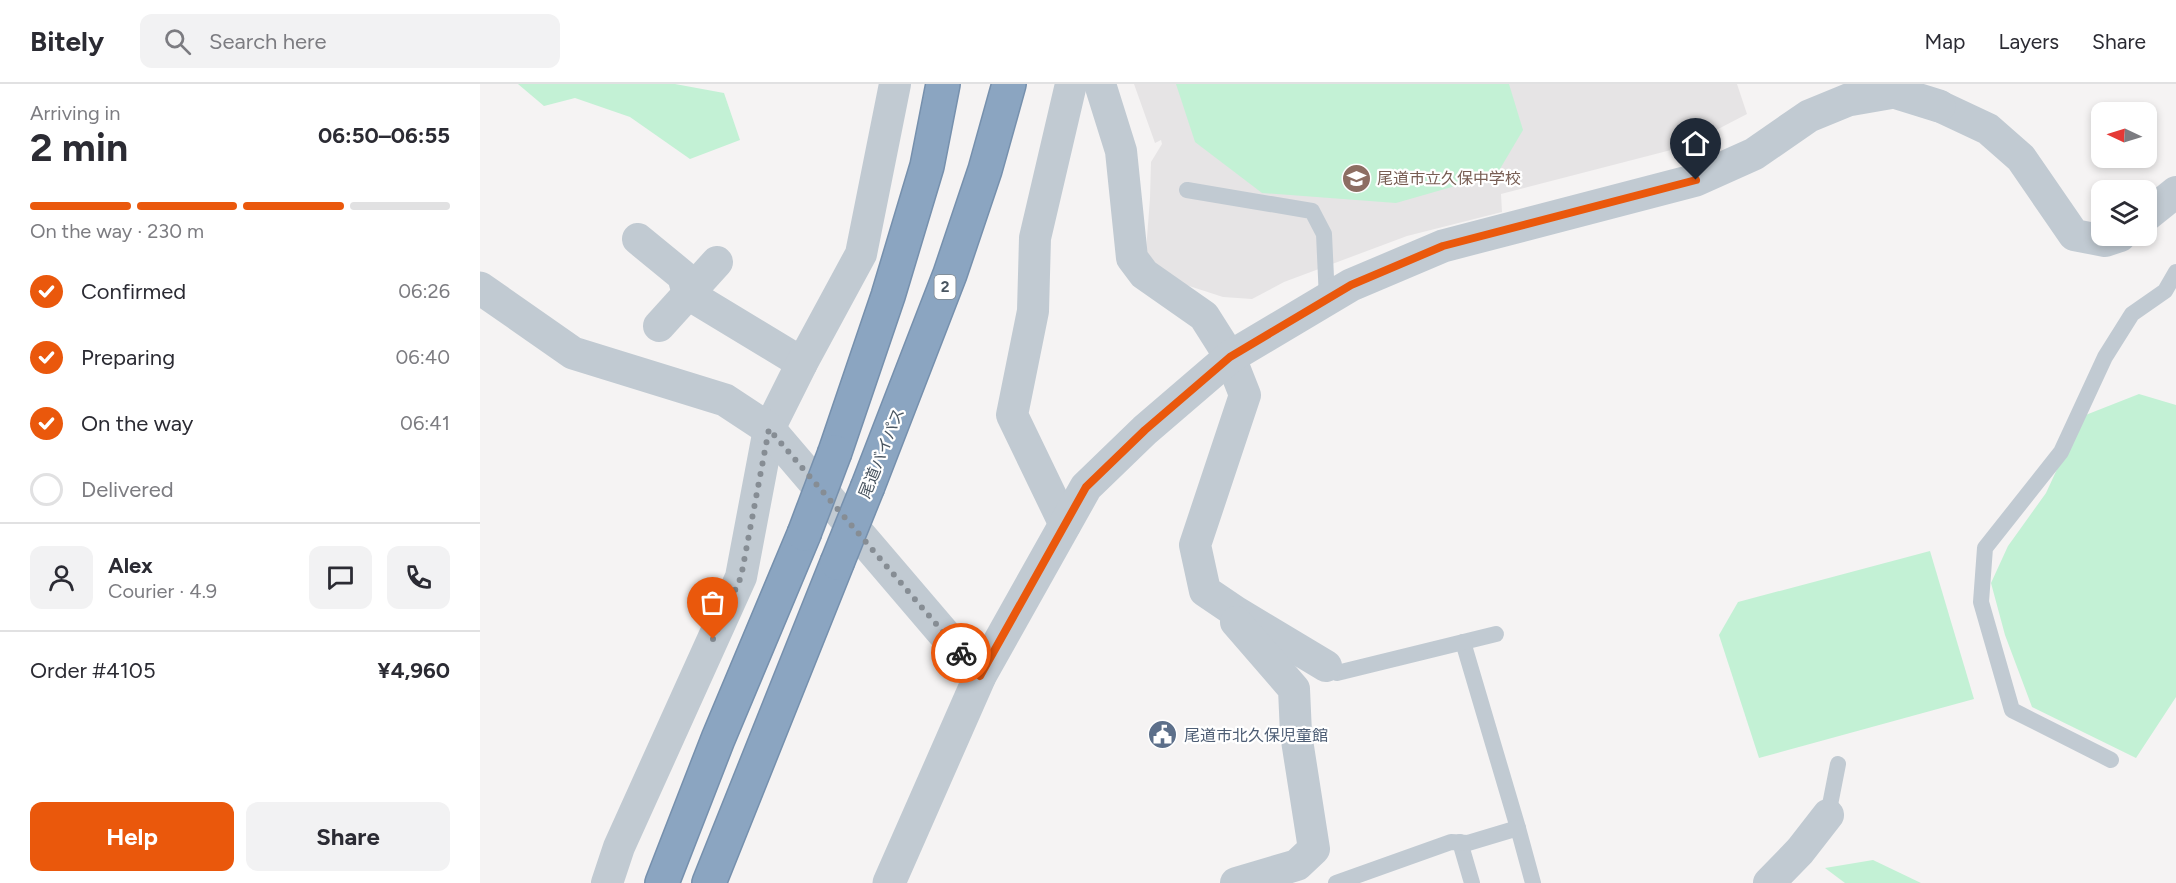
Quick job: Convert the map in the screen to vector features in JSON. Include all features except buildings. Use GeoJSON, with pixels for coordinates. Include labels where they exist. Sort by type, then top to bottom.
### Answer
{"type":"FeatureCollection","features":[{"type":"Feature","properties":{"kind":"highway"},"geometry":{"type":"LineString","coordinates":[[662,883],[835,452],[888,296],[927,166],[943,84]]}},
{"type":"Feature","properties":{"kind":"highway","name":"尾道バイパス"},"geometry":{"type":"LineString","coordinates":[[709,883],[950,274],[985,170],[1009,84]]}},
{"type":"Feature","properties":{"kind":"street"},"geometry":{"type":"LineString","coordinates":[[607,883],[619,846],[741,577],[769,429],[861,254],[895,84]]}},
{"type":"Feature","properties":{"kind":"street"},"geometry":{"type":"LineString","coordinates":[[1065,525],[1012,415],[1033,311],[1035,238],[1071,84]]}},
{"type":"Feature","properties":{"kind":"street"},"geometry":{"type":"LineString","coordinates":[[1100,84],[1121,151],[1132,258],[1144,274],[1204,316],[1230,357],[1245,395],[1195,545],[1205,591],[1326,666]]}},
{"type":"Feature","properties":{"kind":"street"},"geometry":{"type":"LineString","coordinates":[[889,883],[980,676],[1086,487],[1145,430],[1230,357],[1351,285],[1443,246],[1696,180],[1754,154],[1809,116],[1848,100],[1894,92],[1939,106],[1988,129],[2022,158],[2074,235],[2091,238]]}},
{"type":"Feature","properties":{"kind":"street"},"geometry":{"type":"LineString","coordinates":[[2157,207],[2176,192]]}},
{"type":"Feature","properties":{"kind":"street"},"geometry":{"type":"LineString","coordinates":[[638,239],[683,276],[688,294],[802,363]]}},
{"type":"Feature","properties":{"kind":"street"},"geometry":{"type":"LineString","coordinates":[[659,326],[717,262]]}},
{"type":"Feature","properties":{"kind":"street"},"geometry":{"type":"LineString","coordinates":[[480,288],[573,353],[725,400],[769,429],[980,676]]}},
{"type":"Feature","properties":{"kind":"street"},"geometry":{"type":"LineString","coordinates":[[1236,612],[1236,624],[1294,689],[1296,734],[1314,849],[1297,864],[1255,880]]}},
{"type":"Feature","properties":{"kind":"street"},"geometry":{"type":"LineString","coordinates":[[1769,883],[1800,851],[1828,815]]}},
{"type":"Feature","properties":{"kind":"lane"},"geometry":{"type":"LineString","coordinates":[[1187,190],[1312,211],[1324,234],[1328,299]]}},
{"type":"Feature","properties":{"kind":"lane"},"geometry":{"type":"LineString","coordinates":[[2111,760],[2012,710],[1981,602],[1984,548],[2061,452],[2105,357],[2132,314],[2164,291],[2176,272]]}},
{"type":"Feature","properties":{"kind":"lane"},"geometry":{"type":"LineString","coordinates":[[1326,666],[1337,673],[1496,634]]}},
{"type":"Feature","properties":{"kind":"lane"},"geometry":{"type":"LineString","coordinates":[[1463,642],[1533,883]]}},
{"type":"Feature","properties":{"kind":"lane"},"geometry":{"type":"LineString","coordinates":[[1828,815],[1838,764]]}},
{"type":"Feature","properties":{"kind":"lane"},"geometry":{"type":"LineString","coordinates":[[1336,883],[1360,879],[1451,842],[1468,843],[1518,828]]}},
{"type":"Feature","properties":{"kind":"lane"},"geometry":{"type":"LineString","coordinates":[[1460,842],[1472,883]]}},
{"type":"Feature","properties":{"kind":"shaded area","name":"尾道市立久保中学校"},"geometry":{"type":"Polygon","coordinates":[[[1134,84],[1737,84],[1747,114],[1695,141],[1671,150],[1501,194],[1502,212],[1407,236],[1284,282],[1252,299],[1223,297],[1183,284],[1159,270],[1146,251],[1151,162],[1162,144],[1161,140],[1155,143],[1134,84]]]}},
{"type":"Feature","properties":{"kind":"green space"},"geometry":{"type":"Polygon","coordinates":[[[518,84],[675,84],[724,93],[740,140],[690,159],[630,117],[575,98],[544,106],[518,84]]]}},
{"type":"Feature","properties":{"kind":"green space"},"geometry":{"type":"Polygon","coordinates":[[[1176,84],[1509,84],[1523,130],[1497,174],[1396,203],[1262,193],[1195,142],[1176,84]]]}},
{"type":"Feature","properties":{"kind":"green space"},"geometry":{"type":"Polygon","coordinates":[[[2139,394],[2176,405],[2176,697],[2136,758],[2032,707],[2005,635],[1991,583],[2008,546],[2046,493],[2078,418],[2139,394]]]}},
{"type":"Feature","properties":{"kind":"green space"},"geometry":{"type":"Polygon","coordinates":[[[1930,551],[1974,699],[1759,758],[1719,635],[1738,602],[1930,551]]]}},
{"type":"Feature","properties":{"kind":"green space"},"geometry":{"type":"Polygon","coordinates":[[[1873,860],[1921,883],[1845,883],[1825,868],[1873,860]]]}},
{"type":"Feature","properties":{"kind":"way so far"},"geometry":{"type":"LineString","coordinates":[[713,639],[741,577],[769,429],[961,653]]}},
{"type":"Feature","properties":{"kind":"place","name":"尾道市立久保中学校"},"geometry":{"type":"Point","coordinates":[1356,178]}},
{"type":"Feature","properties":{"kind":"place","name":"尾道市北久保児童館"},"geometry":{"type":"Point","coordinates":[1163,735]}},
{"type":"Feature","properties":{"kind":"route"},"geometry":{"type":"LineString","coordinates":[[961,653],[980,676],[1086,487],[1145,430],[1230,357],[1351,285],[1443,246],[1696,180]]}}]}
